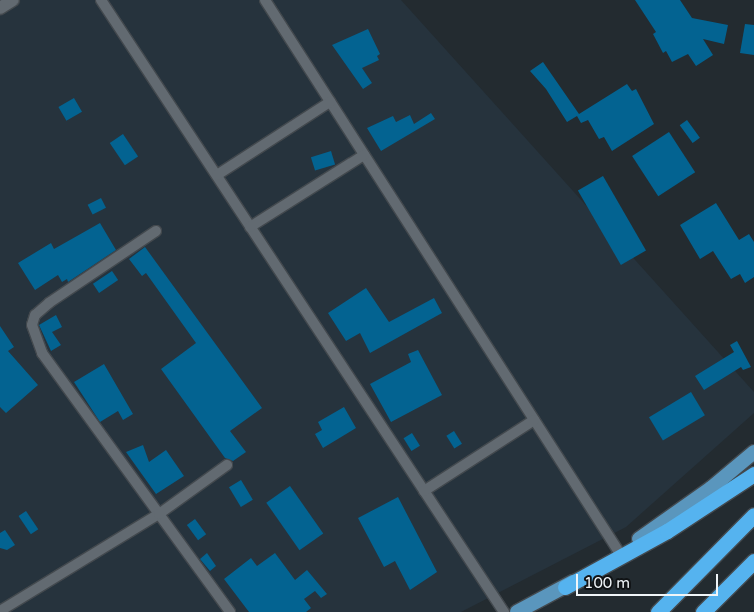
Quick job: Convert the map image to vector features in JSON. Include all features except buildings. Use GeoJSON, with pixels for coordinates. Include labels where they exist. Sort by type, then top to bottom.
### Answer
{"type":"FeatureCollection","features":[{"type":"Feature","properties":{"kind":"highway"},"geometry":{"type":"LineString","coordinates":[[566,587],[667,531],[754,474]]}},
{"type":"Feature","properties":{"kind":"highway"},"geometry":{"type":"LineString","coordinates":[[658,612],[754,516]]}},
{"type":"Feature","properties":{"kind":"highway"},"geometry":{"type":"LineString","coordinates":[[703,612],[754,561]]}},
{"type":"Feature","properties":{"kind":"main road"},"geometry":{"type":"LineString","coordinates":[[517,612],[566,587],[689,505],[754,452]]}},
{"type":"Feature","properties":{"kind":"street"},"geometry":{"type":"LineString","coordinates":[[0,8],[13,0]]}},
{"type":"Feature","properties":{"kind":"street"},"geometry":{"type":"LineString","coordinates":[[102,0],[504,612]]}},
{"type":"Feature","properties":{"kind":"street"},"geometry":{"type":"LineString","coordinates":[[265,0],[619,552]]}},
{"type":"Feature","properties":{"kind":"street"},"geometry":{"type":"LineString","coordinates":[[217,175],[330,102]]}},
{"type":"Feature","properties":{"kind":"street"},"geometry":{"type":"LineString","coordinates":[[250,227],[364,155]]}},
{"type":"Feature","properties":{"kind":"street"},"geometry":{"type":"LineString","coordinates":[[156,231],[49,303],[35,315],[32,325],[42,353],[230,612]]}},
{"type":"Feature","properties":{"kind":"street"},"geometry":{"type":"LineString","coordinates":[[424,491],[534,420]]}},
{"type":"Feature","properties":{"kind":"street"},"geometry":{"type":"LineString","coordinates":[[0,611],[159,514],[226,465]]}},
{"type":"Feature","properties":{"kind":"shaded area"},"geometry":{"type":"Polygon","coordinates":[[[0,0],[401,0],[754,392],[754,413],[626,527],[461,612],[0,612],[0,0]]]}}]}
